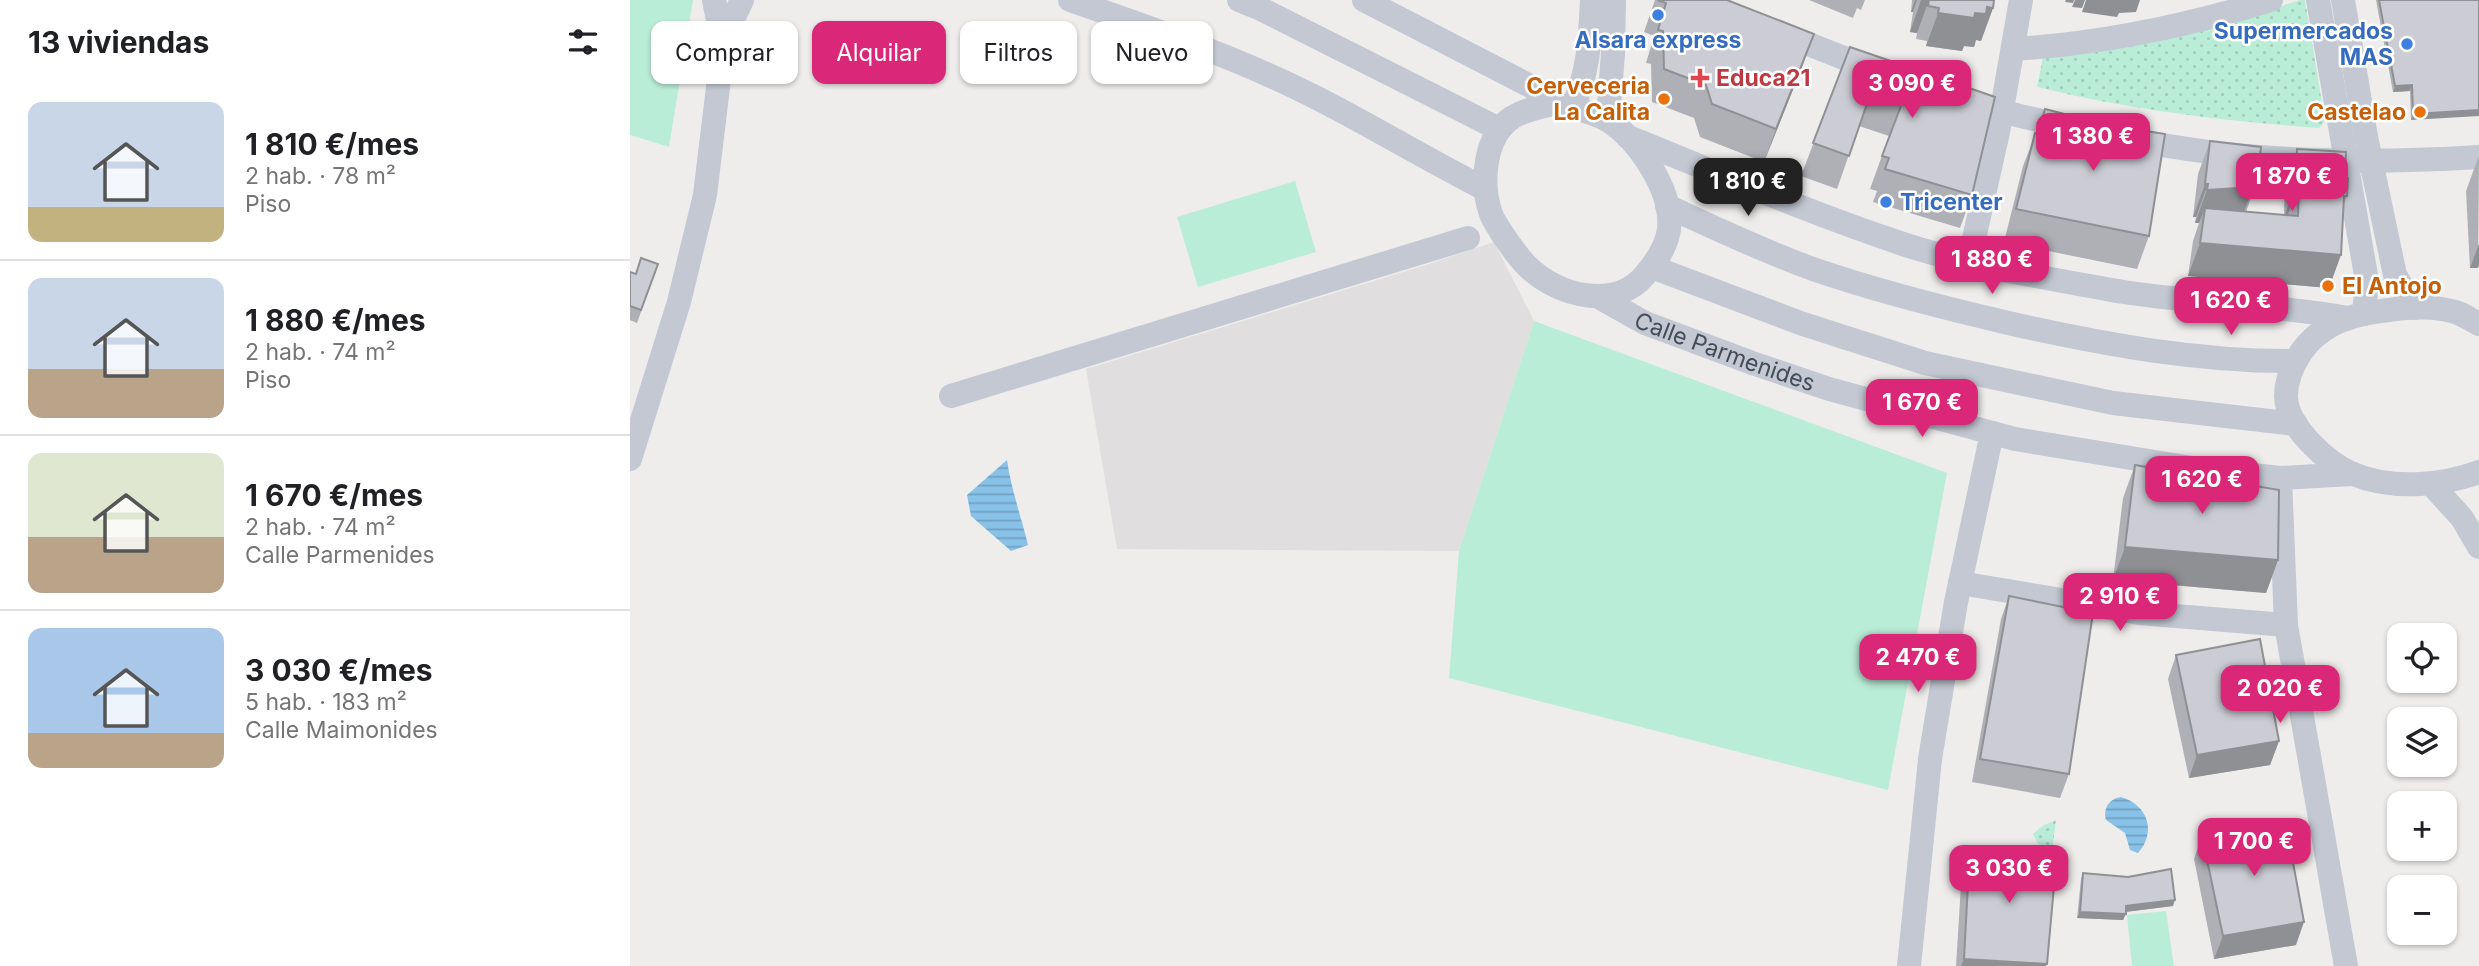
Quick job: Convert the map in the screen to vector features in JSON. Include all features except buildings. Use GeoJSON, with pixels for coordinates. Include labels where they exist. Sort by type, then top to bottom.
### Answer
{"type":"FeatureCollection","features":[{"type":"Feature","properties":{"kind":"street"},"geometry":{"type":"LineString","coordinates":[[714,0],[719,21]]}},
{"type":"Feature","properties":{"kind":"street"},"geometry":{"type":"LineString","coordinates":[[732,21],[742,0]]}},
{"type":"Feature","properties":{"kind":"street"},"geometry":{"type":"LineString","coordinates":[[1070,0],[1189,42],[1302,91],[1485,189]]}},
{"type":"Feature","properties":{"kind":"street"},"geometry":{"type":"LineString","coordinates":[[1239,0],[1499,129]]}},
{"type":"Feature","properties":{"kind":"street"},"geometry":{"type":"LineString","coordinates":[[1364,0],[1534,88],[1563,106],[1608,120],[1628,138],[1650,165],[1661,186],[1667,206],[1669,228],[1663,249],[1653,267],[1638,284],[1619,294],[1598,296],[1575,294],[1549,282],[1528,267],[1491,215],[1485,189],[1489,149],[1499,129],[1512,118],[1530,109],[1563,106],[1580,93],[1590,51],[1592,0]]}},
{"type":"Feature","properties":{"kind":"street"},"geometry":{"type":"LineString","coordinates":[[1608,120],[1614,0]]}},
{"type":"Feature","properties":{"kind":"street"},"geometry":{"type":"LineString","coordinates":[[1969,261],[2002,111],[2021,0]]}},
{"type":"Feature","properties":{"kind":"street"},"geometry":{"type":"LineString","coordinates":[[2012,50],[2056,47],[2142,34],[2224,15],[2271,0]]}},
{"type":"Feature","properties":{"kind":"street"},"geometry":{"type":"LineString","coordinates":[[2318,0],[2367,281],[2356,316],[2308,343],[2295,362],[2286,398],[2296,424],[2306,439],[2353,474],[2393,483],[2431,484],[2479,472]]}},
{"type":"Feature","properties":{"kind":"street"},"geometry":{"type":"LineString","coordinates":[[2343,0],[2395,275],[2415,308]]}},
{"type":"Feature","properties":{"kind":"street"},"geometry":{"type":"LineString","coordinates":[[1764,27],[1902,80]]}},
{"type":"Feature","properties":{"kind":"street"},"geometry":{"type":"LineString","coordinates":[[630,459],[639,400],[679,302],[705,195],[718,84]]}},
{"type":"Feature","properties":{"kind":"street"},"geometry":{"type":"LineString","coordinates":[[1940,94],[2002,111],[2176,149],[2345,161],[2479,157]]}},
{"type":"Feature","properties":{"kind":"street"},"geometry":{"type":"LineString","coordinates":[[1628,138],[1743,185],[1889,239],[1969,261],[2108,290],[2182,300],[2356,316],[2415,308],[2467,310],[2479,324]]}},
{"type":"Feature","properties":{"kind":"street"},"geometry":{"type":"LineString","coordinates":[[1667,206],[1813,269],[1941,308],[2092,341],[2246,362],[2295,362]]}},
{"type":"Feature","properties":{"kind":"street"},"geometry":{"type":"LineString","coordinates":[[951,396],[1468,238]]}},
{"type":"Feature","properties":{"kind":"street"},"geometry":{"type":"LineString","coordinates":[[1653,267],[1803,324],[1924,363],[2113,402],[2296,424]]}},
{"type":"Feature","properties":{"kind":"street","name":"Calle Parmenides"},"geometry":{"type":"LineString","coordinates":[[1598,296],[1645,323],[1755,365],[1829,389],[2015,439],[2198,469],[2280,478],[2353,474]]}},
{"type":"Feature","properties":{"kind":"street"},"geometry":{"type":"LineString","coordinates":[[1909,966],[1930,759],[1960,583],[1992,433]]}},
{"type":"Feature","properties":{"kind":"street"},"geometry":{"type":"LineString","coordinates":[[2280,478],[2286,625],[2346,966]]}},
{"type":"Feature","properties":{"kind":"street"},"geometry":{"type":"LineString","coordinates":[[2431,484],[2462,518],[2479,547]]}},
{"type":"Feature","properties":{"kind":"street"},"geometry":{"type":"LineString","coordinates":[[1960,583],[2139,613],[2286,625]]}},
{"type":"Feature","properties":{"kind":"shaded area"},"geometry":{"type":"Polygon","coordinates":[[[1494,242],[1534,321],[1459,551],[1117,549],[1086,369],[1494,242]]]}},
{"type":"Feature","properties":{"kind":"green space"},"geometry":{"type":"Polygon","coordinates":[[[630,0],[693,0],[690,21],[651,21],[651,84],[679,84],[669,147],[630,135],[630,0]]]}},
{"type":"Feature","properties":{"kind":"green space"},"geometry":{"type":"Polygon","coordinates":[[[2305,0],[2325,121],[2319,128],[2177,113],[2037,87],[2043,57],[2239,20],[2305,0]]]}},
{"type":"Feature","properties":{"kind":"green space"},"geometry":{"type":"Polygon","coordinates":[[[1295,181],[1316,252],[1198,287],[1177,217],[1295,181]]]}},
{"type":"Feature","properties":{"kind":"green space"},"geometry":{"type":"Polygon","coordinates":[[[1534,321],[1947,473],[1888,790],[1449,678],[1459,551],[1534,321]]]}},
{"type":"Feature","properties":{"kind":"green space"},"geometry":{"type":"Polygon","coordinates":[[[2056,820],[2052,852],[2038,844],[2033,834],[2042,826],[2056,820]]]}},
{"type":"Feature","properties":{"kind":"green space"},"geometry":{"type":"Polygon","coordinates":[[[2166,911],[2174,966],[2132,966],[2127,915],[2166,911]]]}},
{"type":"Feature","properties":{"kind":"water"},"geometry":{"type":"Polygon","coordinates":[[[1007,460],[1028,545],[1011,551],[971,516],[967,495],[1007,460]]]}},
{"type":"Feature","properties":{"kind":"water"},"geometry":{"type":"Polygon","coordinates":[[[2121,797],[2138,806],[2147,820],[2147,837],[2138,853],[2130,850],[2125,833],[2106,820],[2108,805],[2121,797]]]}},
{"type":"Feature","properties":{"kind":"place","name":"Alsara express"},"geometry":{"type":"Point","coordinates":[1658,15]}},
{"type":"Feature","properties":{"kind":"place","name":"Supermercados MAS"},"geometry":{"type":"Point","coordinates":[2407,44]}},
{"type":"Feature","properties":{"kind":"place","name":"Educa21"},"geometry":{"type":"Point","coordinates":[1700,78]}},
{"type":"Feature","properties":{"kind":"place","name":"Cerveceria La Calita"},"geometry":{"type":"Point","coordinates":[1664,99]}},
{"type":"Feature","properties":{"kind":"place","name":"Castelao"},"geometry":{"type":"Point","coordinates":[2420,112]}},
{"type":"Feature","properties":{"kind":"place","name":"Tricenter"},"geometry":{"type":"Point","coordinates":[1886,202]}},
{"type":"Feature","properties":{"kind":"place","name":"El Antojo"},"geometry":{"type":"Point","coordinates":[2328,286]}}]}
